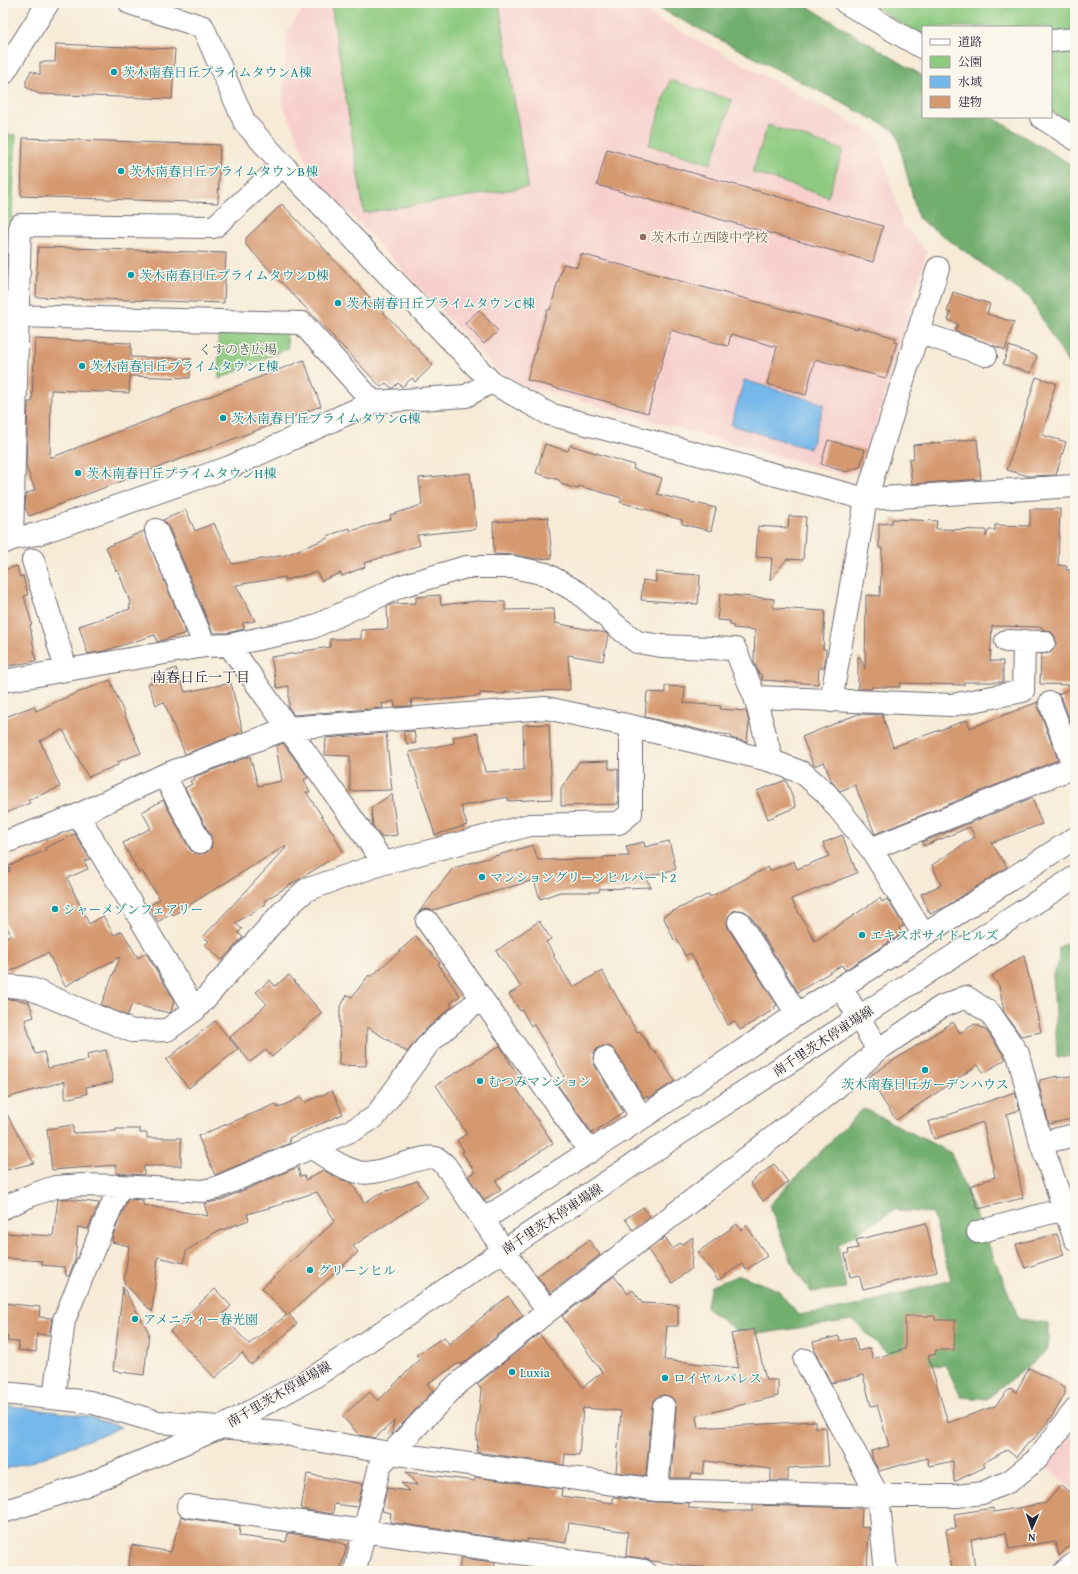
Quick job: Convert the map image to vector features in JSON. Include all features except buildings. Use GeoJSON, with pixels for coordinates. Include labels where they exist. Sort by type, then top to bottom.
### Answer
{"type":"FeatureCollection","features":[{"type":"Feature","properties":{"kind":"street"},"geometry":{"type":"LineString","coordinates":[[3,74],[48,3]]}},
{"type":"Feature","properties":{"kind":"street"},"geometry":{"type":"LineString","coordinates":[[130,3],[203,27],[245,123],[283,165],[491,382],[549,414],[866,499],[1075,486]]}},
{"type":"Feature","properties":{"kind":"street"},"geometry":{"type":"LineString","coordinates":[[846,3],[922,47]]}},
{"type":"Feature","properties":{"kind":"street"},"geometry":{"type":"LineString","coordinates":[[1043,118],[1073,136]]}},
{"type":"Feature","properties":{"kind":"street"},"geometry":{"type":"LineString","coordinates":[[283,165],[214,227],[20,225],[8,541],[37,534],[230,467],[373,402],[466,396],[491,382]]}},
{"type":"Feature","properties":{"kind":"street"},"geometry":{"type":"LineString","coordinates":[[831,701],[866,499],[938,268]]}},
{"type":"Feature","properties":{"kind":"street"},"geometry":{"type":"LineString","coordinates":[[17,316],[302,323],[373,402]]}},
{"type":"Feature","properties":{"kind":"street"},"geometry":{"type":"LineString","coordinates":[[918,332],[986,355]]}},
{"type":"Feature","properties":{"kind":"street"},"geometry":{"type":"LineString","coordinates":[[156,530],[205,646]]}},
{"type":"Feature","properties":{"kind":"street"},"geometry":{"type":"LineString","coordinates":[[33,560],[66,669]]}},
{"type":"Feature","properties":{"kind":"street"},"geometry":{"type":"LineString","coordinates":[[3,681],[205,646],[229,645],[311,628],[401,586],[466,568],[513,567],[546,574],[579,593],[637,642],[661,646],[735,649],[755,698],[772,761]]}},
{"type":"Feature","properties":{"kind":"street"},"geometry":{"type":"LineString","coordinates":[[755,698],[952,705],[1023,691],[1025,641]]}},
{"type":"Feature","properties":{"kind":"street"},"geometry":{"type":"LineString","coordinates":[[229,645],[384,863]]}},
{"type":"Feature","properties":{"kind":"street"},"geometry":{"type":"LineString","coordinates":[[871,849],[1074,768],[1050,703]]}},
{"type":"Feature","properties":{"kind":"street"},"geometry":{"type":"LineString","coordinates":[[3,844],[78,815],[164,775],[288,728],[546,708],[631,726],[772,761],[803,773],[826,792],[871,849],[924,935]]}},
{"type":"Feature","properties":{"kind":"street"},"geometry":{"type":"LineString","coordinates":[[3,988],[10,986],[30,988],[132,1031],[167,1030],[194,1010],[284,910],[306,890],[384,863],[530,825],[619,823],[631,813],[631,726]]}},
{"type":"Feature","properties":{"kind":"street"},"geometry":{"type":"LineString","coordinates":[[164,775],[200,842]]}},
{"type":"Feature","properties":{"kind":"street"},"geometry":{"type":"LineString","coordinates":[[78,815],[194,1010]]}},
{"type":"Feature","properties":{"kind":"street"},"geometry":{"type":"LineString","coordinates":[[484,1219],[642,1118],[797,1014],[841,988],[1075,838]]}},
{"type":"Feature","properties":{"kind":"street","name":"南千里茨木停車場線"},"geometry":{"type":"LineString","coordinates":[[3,1512],[86,1485],[222,1427],[314,1377],[503,1251],[1075,877]]}},
{"type":"Feature","properties":{"kind":"street"},"geometry":{"type":"LineString","coordinates":[[427,921],[590,1152]]}},
{"type":"Feature","properties":{"kind":"street"},"geometry":{"type":"LineString","coordinates":[[739,922],[797,1014]]}},
{"type":"Feature","properties":{"kind":"street"},"geometry":{"type":"LineString","coordinates":[[841,988],[878,1050]]}},
{"type":"Feature","properties":{"kind":"street"},"geometry":{"type":"LineString","coordinates":[[355,1571],[380,1465],[455,1386],[548,1311],[720,1180],[831,1092],[878,1050],[941,1007],[966,997],[990,1013],[1018,1054],[1041,1143],[1070,1205],[1075,1239]]}},
{"type":"Feature","properties":{"kind":"street"},"geometry":{"type":"LineString","coordinates":[[3,1208],[54,1187],[83,1185],[203,1191],[216,1188],[355,1130],[376,1117],[428,1043],[481,998]]}},
{"type":"Feature","properties":{"kind":"street"},"geometry":{"type":"LineString","coordinates":[[605,1058],[642,1118]]}},
{"type":"Feature","properties":{"kind":"street"},"geometry":{"type":"LineString","coordinates":[[1041,1143],[1075,1135]]}},
{"type":"Feature","properties":{"kind":"street"},"geometry":{"type":"LineString","coordinates":[[312,1148],[338,1164],[359,1173],[375,1173],[428,1157],[438,1159],[445,1165],[484,1219],[503,1251],[548,1311]]}},
{"type":"Feature","properties":{"kind":"street"},"geometry":{"type":"LineString","coordinates":[[54,1398],[64,1320],[120,1186]]}},
{"type":"Feature","properties":{"kind":"street"},"geometry":{"type":"LineString","coordinates":[[978,1232],[1070,1205]]}},
{"type":"Feature","properties":{"kind":"street"},"geometry":{"type":"LineString","coordinates":[[805,1360],[878,1496],[886,1571]]}},
{"type":"Feature","properties":{"kind":"street"},"geometry":{"type":"LineString","coordinates":[[3,1393],[90,1402],[158,1422],[280,1432],[298,1437],[390,1453],[657,1490],[878,1496],[957,1496],[982,1493],[1010,1481],[1037,1459],[1075,1410]]}},
{"type":"Feature","properties":{"kind":"street"},"geometry":{"type":"LineString","coordinates":[[657,1490],[664,1407]]}},
{"type":"Feature","properties":{"kind":"street"},"geometry":{"type":"LineString","coordinates":[[188,1506],[644,1571]]}},
{"type":"Feature","properties":{"kind":"street"},"geometry":{"type":"LineString","coordinates":[[1065,1571],[1075,1563]]}},
{"type":"Feature","properties":{"kind":"shaded area","name":"茨木市立西陵中学校"},"geometry":{"type":"Polygon","coordinates":[[[301,3],[628,3],[877,136],[902,223],[927,252],[862,471],[844,475],[541,389],[519,385],[500,373],[313,175],[283,104],[287,31],[302,11],[301,3]]]}},
{"type":"Feature","properties":{"kind":"shaded area"},"geometry":{"type":"Polygon","coordinates":[[[1075,1429],[1075,1493],[1045,1466],[1075,1429]]]}},
{"type":"Feature","properties":{"kind":"green space"},"geometry":{"type":"Polygon","coordinates":[[[331,3],[499,3],[528,187],[364,213],[331,3]]]}},
{"type":"Feature","properties":{"kind":"green space"},"geometry":{"type":"Polygon","coordinates":[[[649,3],[802,3],[922,75],[922,118],[994,118],[1075,167],[1075,373],[1030,298],[918,218],[896,131],[649,3]]]}},
{"type":"Feature","properties":{"kind":"green space"},"geometry":{"type":"Polygon","coordinates":[[[868,3],[1075,3],[1075,125],[1052,112],[1052,26],[922,26],[922,35],[868,3]]]}},
{"type":"Feature","properties":{"kind":"green space"},"geometry":{"type":"Polygon","coordinates":[[[670,80],[732,100],[711,164],[649,145],[670,80]]]}},
{"type":"Feature","properties":{"kind":"green space"},"geometry":{"type":"Polygon","coordinates":[[[768,125],[843,150],[828,197],[752,172],[768,125]]]}},
{"type":"Feature","properties":{"kind":"green space"},"geometry":{"type":"Polygon","coordinates":[[[3,135],[16,135],[8,293],[3,293],[3,135]]]}},
{"type":"Feature","properties":{"kind":"green space","name":"くすのき広場"},"geometry":{"type":"Polygon","coordinates":[[[218,329],[286,330],[288,348],[219,379],[218,329]]]}},
{"type":"Feature","properties":{"kind":"green space"},"geometry":{"type":"Polygon","coordinates":[[[1075,939],[1075,1056],[1057,1058],[1053,974],[1058,965],[1059,947],[1075,939]]]}},
{"type":"Feature","properties":{"kind":"green space"},"geometry":{"type":"Polygon","coordinates":[[[863,1108],[951,1153],[1019,1319],[1048,1323],[1048,1350],[987,1399],[961,1397],[945,1365],[901,1367],[853,1320],[744,1336],[706,1308],[711,1286],[740,1275],[778,1290],[798,1315],[851,1307],[951,1280],[933,1213],[894,1210],[838,1245],[846,1288],[811,1292],[795,1270],[769,1205],[863,1108]]]}},
{"type":"Feature","properties":{"kind":"water"},"geometry":{"type":"Polygon","coordinates":[[[744,380],[824,404],[810,449],[731,425],[744,380]]]}},
{"type":"Feature","properties":{"kind":"water"},"geometry":{"type":"Polygon","coordinates":[[[3,1405],[86,1416],[121,1427],[37,1460],[3,1470],[3,1405]]]}},
{"type":"Feature","properties":{"kind":"place","name":"茨木南春日丘プライムタウンA棟"},"geometry":{"type":"Point","coordinates":[114,72]}},
{"type":"Feature","properties":{"kind":"place","name":"茨木南春日丘プライムタウンB棟"},"geometry":{"type":"Point","coordinates":[121,171]}},
{"type":"Feature","properties":{"kind":"place","name":"茨木市立西陵中学校"},"geometry":{"type":"Point","coordinates":[643,237]}},
{"type":"Feature","properties":{"kind":"place","name":"茨木南春日丘プライムタウンD棟"},"geometry":{"type":"Point","coordinates":[131,275]}},
{"type":"Feature","properties":{"kind":"place","name":"茨木南春日丘プライムタウンC棟"},"geometry":{"type":"Point","coordinates":[338,303]}},
{"type":"Feature","properties":{"kind":"place","name":"茨木南春日丘プライムタウンE棟"},"geometry":{"type":"Point","coordinates":[82,366]}},
{"type":"Feature","properties":{"kind":"place","name":"茨木南春日丘プライムタウンG棟"},"geometry":{"type":"Point","coordinates":[223,418]}},
{"type":"Feature","properties":{"kind":"place","name":"茨木南春日丘プライムタウンH棟"},"geometry":{"type":"Point","coordinates":[78,473]}},
{"type":"Feature","properties":{"kind":"place","name":"マンショングリーンヒルパート2"},"geometry":{"type":"Point","coordinates":[482,877]}},
{"type":"Feature","properties":{"kind":"place","name":"シャーメゾンフェアリー"},"geometry":{"type":"Point","coordinates":[55,909]}},
{"type":"Feature","properties":{"kind":"place","name":"エキスポサイドヒルズ"},"geometry":{"type":"Point","coordinates":[862,935]}},
{"type":"Feature","properties":{"kind":"place","name":"茨木南春日丘ガーデンハウス"},"geometry":{"type":"Point","coordinates":[925,1070]}},
{"type":"Feature","properties":{"kind":"place","name":"むつみマンション"},"geometry":{"type":"Point","coordinates":[480,1081]}},
{"type":"Feature","properties":{"kind":"place","name":"グリーンヒル"},"geometry":{"type":"Point","coordinates":[310,1270]}},
{"type":"Feature","properties":{"kind":"place","name":"アメニティー春光園"},"geometry":{"type":"Point","coordinates":[135,1319]}},
{"type":"Feature","properties":{"kind":"place","name":"Luxia"},"geometry":{"type":"Point","coordinates":[512,1372]}},
{"type":"Feature","properties":{"kind":"place","name":"ロイヤルパレス"},"geometry":{"type":"Point","coordinates":[665,1378]}},
{"type":"Feature","properties":{"kind":"district","name":"南春日丘一丁目"},"geometry":{"type":"Point","coordinates":[201,677]}}]}
